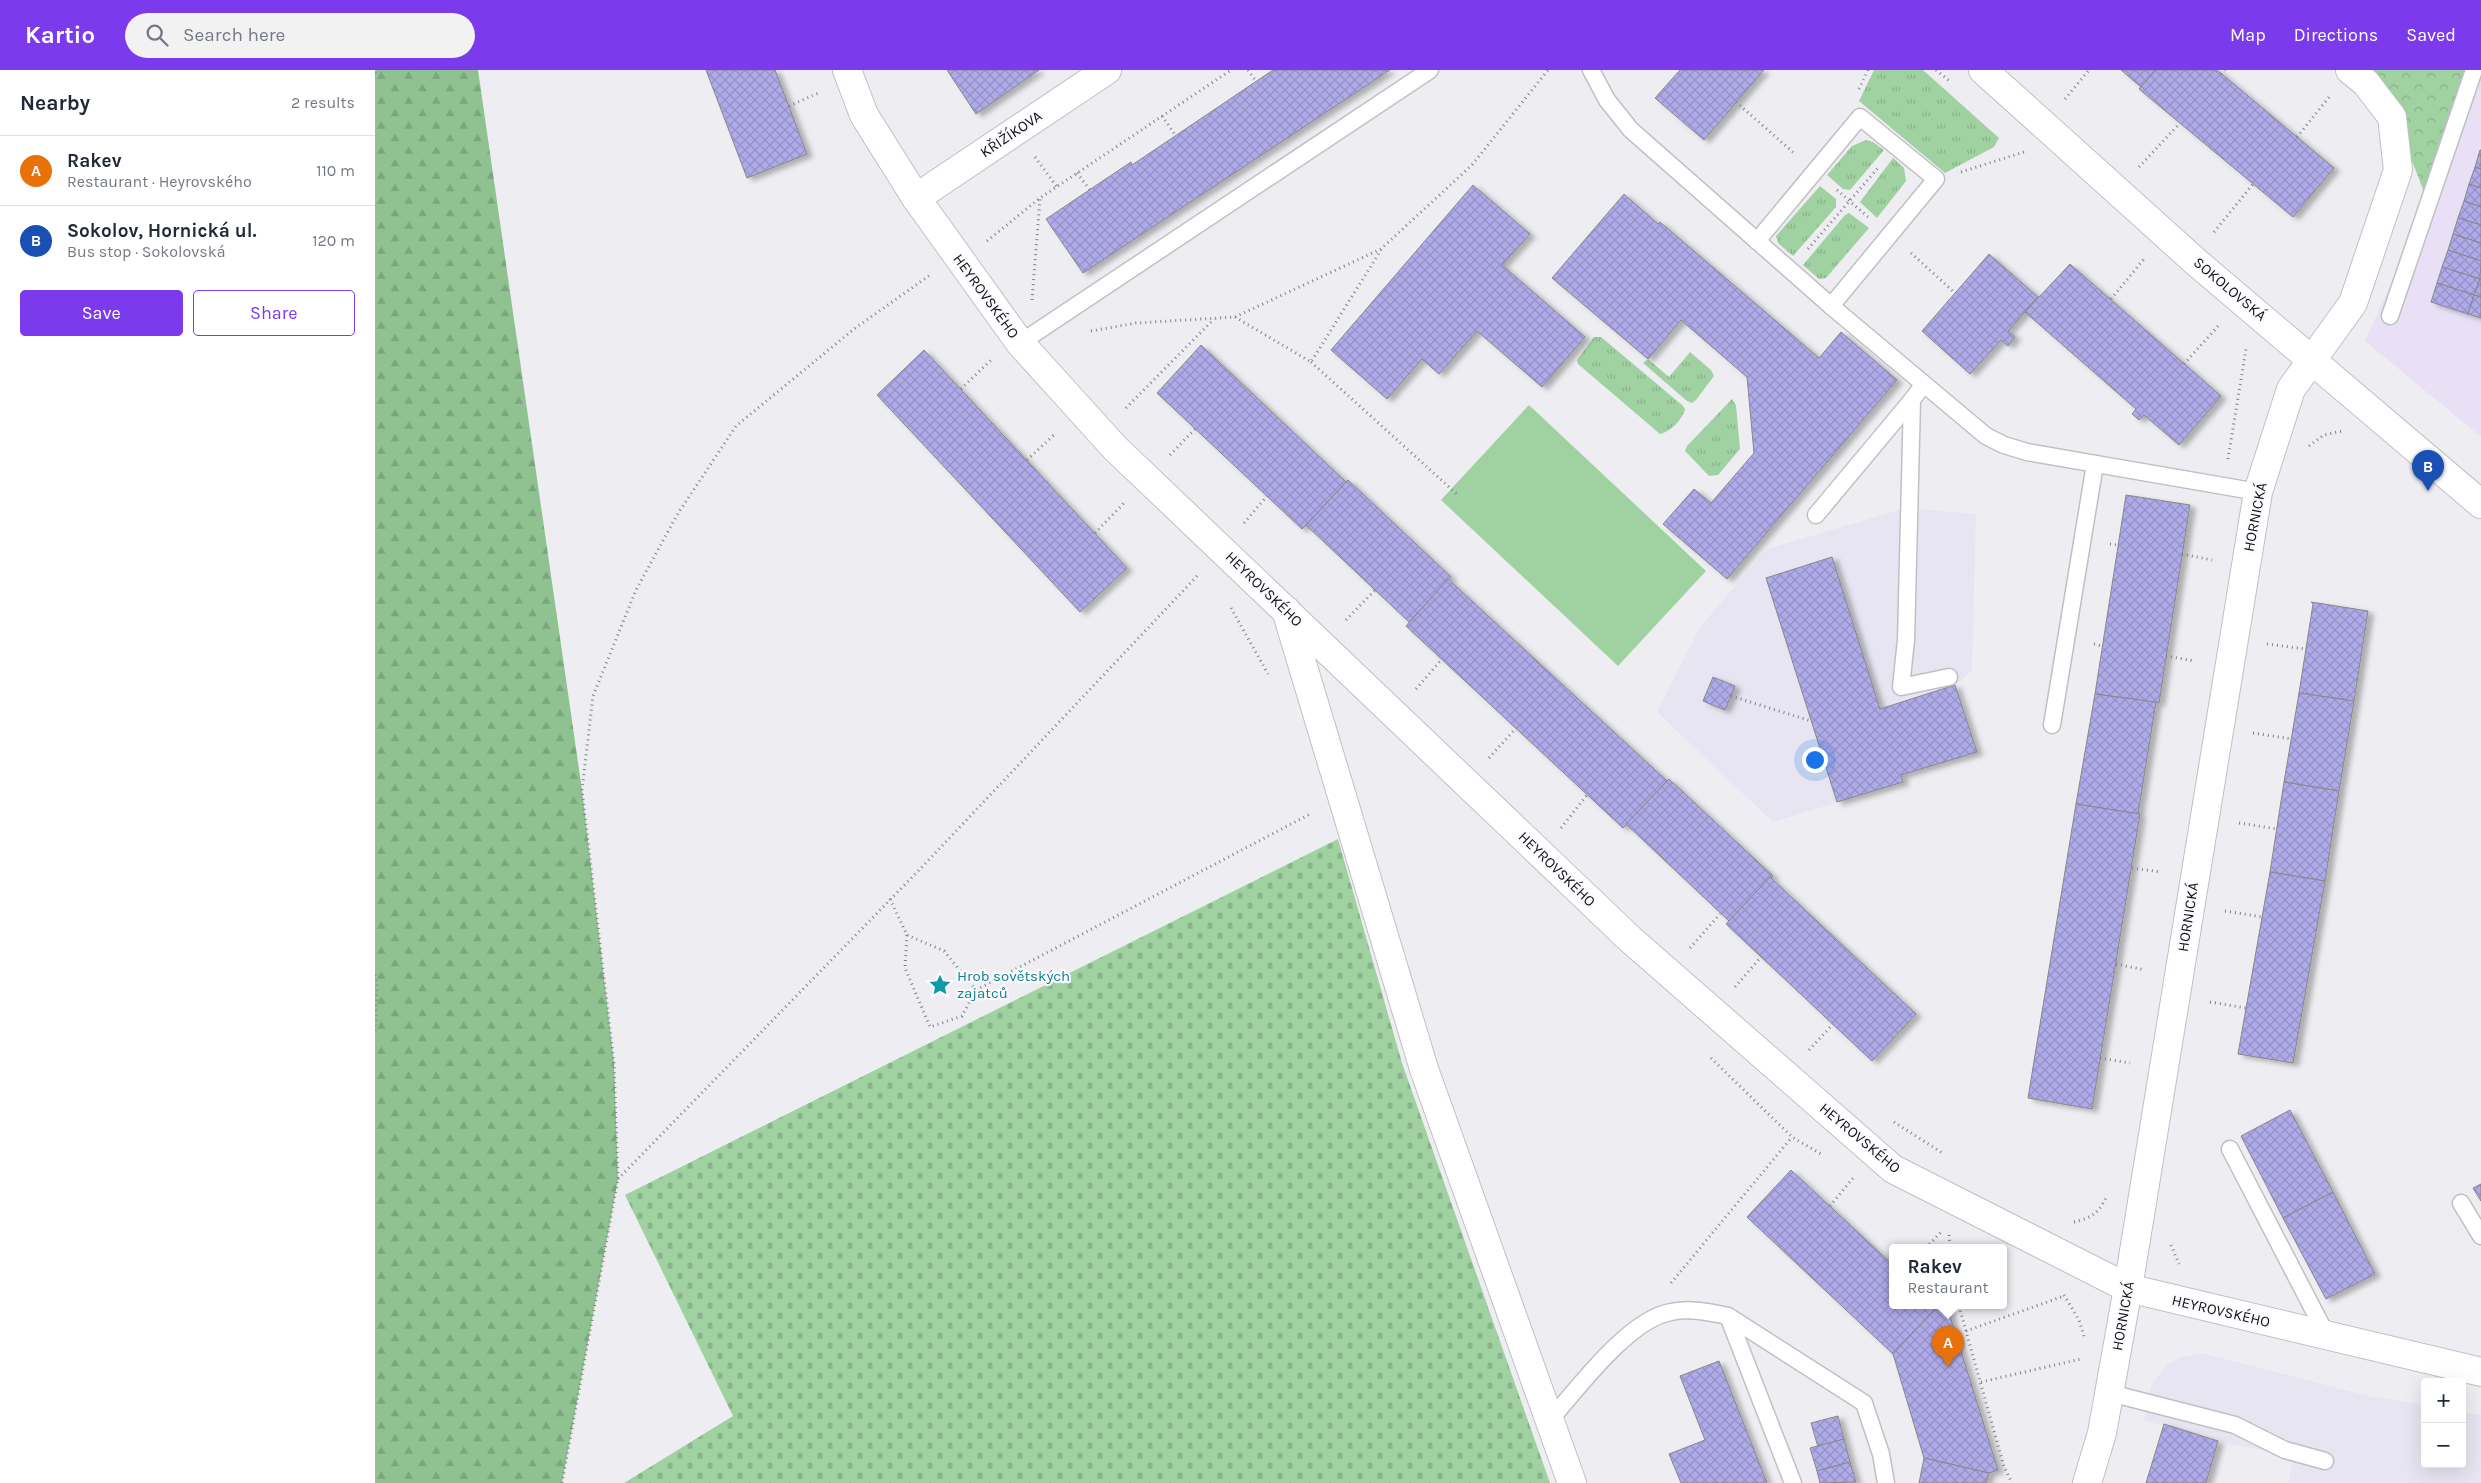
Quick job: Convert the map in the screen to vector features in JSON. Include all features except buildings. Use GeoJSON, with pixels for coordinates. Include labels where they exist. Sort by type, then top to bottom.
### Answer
{"type":"FeatureCollection","features":[{"type":"Feature","properties":{"kind":"street","name":"HEYROVSKÉHO"},"geometry":{"type":"LineString","coordinates":[[847,70],[864,115],[916,198],[1020,343],[1115,448],[1232,540],[1286,610],[1630,939],[1893,1169],[2128,1288],[2481,1372]]}},
{"type":"Feature","properties":{"kind":"street","name":"KŘIŽÍKOVA"},"geometry":{"type":"LineString","coordinates":[[916,198],[1107,70]]}},
{"type":"Feature","properties":{"kind":"street","name":"SOKOLOVSKÁ"},"geometry":{"type":"LineString","coordinates":[[1983,70],[2196,262],[2313,358],[2481,504]]}},
{"type":"Feature","properties":{"kind":"street","name":"HORNICKÁ"},"geometry":{"type":"LineString","coordinates":[[2087,1483],[2102,1433],[2110,1393],[2258,492],[2291,389],[2353,303],[2398,170],[2392,117],[2366,83],[2351,70]]}},
{"type":"Feature","properties":{"kind":"street"},"geometry":{"type":"LineString","coordinates":[[1286,610],[1424,1069],[1572,1483]]}},
{"type":"Feature","properties":{"kind":"lane"},"geometry":{"type":"LineString","coordinates":[[1020,343],[1430,70]]}},
{"type":"Feature","properties":{"kind":"lane"},"geometry":{"type":"LineString","coordinates":[[1591,70],[1607,100],[1631,130],[1831,306],[1963,419],[1986,436],[2004,445],[2027,452],[2258,492]]}},
{"type":"Feature","properties":{"kind":"lane"},"geometry":{"type":"LineString","coordinates":[[2390,316],[2474,70]]}},
{"type":"Feature","properties":{"kind":"lane"},"geometry":{"type":"LineString","coordinates":[[1757,241],[1860,117],[1936,179],[1831,306]]}},
{"type":"Feature","properties":{"kind":"lane"},"geometry":{"type":"LineString","coordinates":[[1816,515],[1923,385]]}},
{"type":"Feature","properties":{"kind":"lane"},"geometry":{"type":"LineString","coordinates":[[1912,400],[1905,640],[1901,687],[1949,677]]}},
{"type":"Feature","properties":{"kind":"lane"},"geometry":{"type":"LineString","coordinates":[[2052,725],[2095,464]]}},
{"type":"Feature","properties":{"kind":"lane"},"geometry":{"type":"LineString","coordinates":[[2230,1150],[2327,1336]]}},
{"type":"Feature","properties":{"kind":"lane"},"geometry":{"type":"LineString","coordinates":[[2461,1203],[2481,1236]]}},
{"type":"Feature","properties":{"kind":"lane"},"geometry":{"type":"LineString","coordinates":[[1550,1420],[1631,1330],[1669,1312],[1703,1310],[1728,1316],[1864,1403],[1881,1454],[1886,1483]]}},
{"type":"Feature","properties":{"kind":"lane"},"geometry":{"type":"LineString","coordinates":[[1728,1316],[1793,1483]]}},
{"type":"Feature","properties":{"kind":"lane"},"geometry":{"type":"LineString","coordinates":[[2110,1393],[2235,1425],[2285,1450],[2325,1461]]}},
{"type":"Feature","properties":{"kind":"path"},"geometry":{"type":"LineString","coordinates":[[979,247],[1040,198],[1231,70]]}},
{"type":"Feature","properties":{"kind":"path"},"geometry":{"type":"LineString","coordinates":[[1248,70],[1256,81]]}},
{"type":"Feature","properties":{"kind":"path"},"geometry":{"type":"LineString","coordinates":[[1311,362],[1381,249],[1471,165],[1548,70]]}},
{"type":"Feature","properties":{"kind":"path"},"geometry":{"type":"LineString","coordinates":[[1936,70],[1959,88]]}},
{"type":"Feature","properties":{"kind":"path"},"geometry":{"type":"LineString","coordinates":[[2063,101],[2089,70]]}},
{"type":"Feature","properties":{"kind":"path"},"geometry":{"type":"LineString","coordinates":[[2221,74],[2225,70]]}},
{"type":"Feature","properties":{"kind":"path"},"geometry":{"type":"LineString","coordinates":[[2297,137],[2351,70]]}},
{"type":"Feature","properties":{"kind":"path"},"geometry":{"type":"LineString","coordinates":[[789,106],[822,92]]}},
{"type":"Feature","properties":{"kind":"path"},"geometry":{"type":"LineString","coordinates":[[1736,102],[1955,293]]}},
{"type":"Feature","properties":{"kind":"path"},"geometry":{"type":"LineString","coordinates":[[1162,116],[1176,136]]}},
{"type":"Feature","properties":{"kind":"path"},"geometry":{"type":"LineString","coordinates":[[2139,167],[2181,123]]}},
{"type":"Feature","properties":{"kind":"path"},"geometry":{"type":"LineString","coordinates":[[1790,270],[1896,147]]}},
{"type":"Feature","properties":{"kind":"path"},"geometry":{"type":"LineString","coordinates":[[1936,179],[2025,152]]}},
{"type":"Feature","properties":{"kind":"path"},"geometry":{"type":"LineString","coordinates":[[1077,174],[1089,190]]}},
{"type":"Feature","properties":{"kind":"path"},"geometry":{"type":"LineString","coordinates":[[2213,232],[2253,184]]}},
{"type":"Feature","properties":{"kind":"path"},"geometry":{"type":"LineString","coordinates":[[1040,198],[1031,311],[1054,338],[1136,323],[1235,317],[1381,249]]}},
{"type":"Feature","properties":{"kind":"path"},"geometry":{"type":"LineString","coordinates":[[2111,299],[2145,258]]}},
{"type":"Feature","properties":{"kind":"path"},"geometry":{"type":"LineString","coordinates":[[562,1483],[617,1179],[614,1063],[582,790],[593,696],[636,590],[677,515],[735,426],[854,329],[932,274],[938,281]]}},
{"type":"Feature","properties":{"kind":"path"},"geometry":{"type":"LineString","coordinates":[[1235,317],[1311,362],[1459,496]]}},
{"type":"Feature","properties":{"kind":"path"},"geometry":{"type":"LineString","coordinates":[[1119,415],[1215,318]]}},
{"type":"Feature","properties":{"kind":"path"},"geometry":{"type":"LineString","coordinates":[[2184,364],[2220,324]]}},
{"type":"Feature","properties":{"kind":"path"},"geometry":{"type":"LineString","coordinates":[[2223,486],[2246,346]]}},
{"type":"Feature","properties":{"kind":"path"},"geometry":{"type":"LineString","coordinates":[[961,389],[994,357],[1000,364]]}},
{"type":"Feature","properties":{"kind":"path"},"geometry":{"type":"LineString","coordinates":[[1166,460],[1195,429]]}},
{"type":"Feature","properties":{"kind":"path"},"geometry":{"type":"LineString","coordinates":[[1027,460],[1058,431]]}},
{"type":"Feature","properties":{"kind":"path"},"geometry":{"type":"LineString","coordinates":[[2304,449],[2324,435],[2351,432]]}},
{"type":"Feature","properties":{"kind":"path"},"geometry":{"type":"LineString","coordinates":[[617,1179],[890,899],[1200,574],[1232,540],[1267,496]]}},
{"type":"Feature","properties":{"kind":"path"},"geometry":{"type":"LineString","coordinates":[[1095,533],[1126,501]]}},
{"type":"Feature","properties":{"kind":"path"},"geometry":{"type":"LineString","coordinates":[[2210,569],[2213,551]]}},
{"type":"Feature","properties":{"kind":"path"},"geometry":{"type":"LineString","coordinates":[[2182,554],[2212,560]]}},
{"type":"Feature","properties":{"kind":"path"},"geometry":{"type":"LineString","coordinates":[[1193,567],[1205,580]]}},
{"type":"Feature","properties":{"kind":"path"},"geometry":{"type":"LineString","coordinates":[[1340,626],[1375,590]]}},
{"type":"Feature","properties":{"kind":"path"},"geometry":{"type":"LineString","coordinates":[[1228,604],[1271,679]]}},
{"type":"Feature","properties":{"kind":"path"},"geometry":{"type":"LineString","coordinates":[[2265,654],[2268,634]]}},
{"type":"Feature","properties":{"kind":"path"},"geometry":{"type":"LineString","coordinates":[[2267,644],[2306,649]]}},
{"type":"Feature","properties":{"kind":"path"},"geometry":{"type":"LineString","coordinates":[[2194,670],[2197,652]]}},
{"type":"Feature","properties":{"kind":"path"},"geometry":{"type":"LineString","coordinates":[[2166,656],[2195,661]]}},
{"type":"Feature","properties":{"kind":"path"},"geometry":{"type":"LineString","coordinates":[[1412,693],[1442,659]]}},
{"type":"Feature","properties":{"kind":"path"},"geometry":{"type":"LineString","coordinates":[[1731,696],[1811,721]]}},
{"type":"Feature","properties":{"kind":"path"},"geometry":{"type":"LineString","coordinates":[[2251,742],[2254,723]]}},
{"type":"Feature","properties":{"kind":"path"},"geometry":{"type":"LineString","coordinates":[[1486,762],[1516,728]]}},
{"type":"Feature","properties":{"kind":"path"},"geometry":{"type":"LineString","coordinates":[[2253,733],[2292,739]]}},
{"type":"Feature","properties":{"kind":"path"},"geometry":{"type":"LineString","coordinates":[[1559,830],[1587,794]]}},
{"type":"Feature","properties":{"kind":"path"},"geometry":{"type":"LineString","coordinates":[[890,899],[907,935],[905,968],[930,1027],[962,1016],[976,990],[1329,804],[1344,800]]}},
{"type":"Feature","properties":{"kind":"path"},"geometry":{"type":"LineString","coordinates":[[2237,833],[2240,814]]}},
{"type":"Feature","properties":{"kind":"path"},"geometry":{"type":"LineString","coordinates":[[2239,823],[2277,829]]}},
{"type":"Feature","properties":{"kind":"path"},"geometry":{"type":"LineString","coordinates":[[2159,882],[2163,862]]}},
{"type":"Feature","properties":{"kind":"path"},"geometry":{"type":"LineString","coordinates":[[2131,868],[2161,872]]}},
{"type":"Feature","properties":{"kind":"path"},"geometry":{"type":"LineString","coordinates":[[2223,920],[2226,901]]}},
{"type":"Feature","properties":{"kind":"path"},"geometry":{"type":"LineString","coordinates":[[2225,911],[2263,917]]}},
{"type":"Feature","properties":{"kind":"path"},"geometry":{"type":"LineString","coordinates":[[1688,950],[1720,914]]}},
{"type":"Feature","properties":{"kind":"path"},"geometry":{"type":"LineString","coordinates":[[907,935],[944,951],[976,990]]}},
{"type":"Feature","properties":{"kind":"path"},"geometry":{"type":"LineString","coordinates":[[1731,991],[1761,957]]}},
{"type":"Feature","properties":{"kind":"path"},"geometry":{"type":"LineString","coordinates":[[2143,979],[2147,960]]}},
{"type":"Feature","properties":{"kind":"path"},"geometry":{"type":"LineString","coordinates":[[2116,964],[2145,970]]}},
{"type":"Feature","properties":{"kind":"path"},"geometry":{"type":"LineString","coordinates":[[375,975],[377,986],[375,1033]]}},
{"type":"Feature","properties":{"kind":"path"},"geometry":{"type":"LineString","coordinates":[[2208,1012],[2211,993]]}},
{"type":"Feature","properties":{"kind":"path"},"geometry":{"type":"LineString","coordinates":[[2210,1002],[2246,1008]]}},
{"type":"Feature","properties":{"kind":"path"},"geometry":{"type":"LineString","coordinates":[[1803,1056],[1833,1024]]}},
{"type":"Feature","properties":{"kind":"path"},"geometry":{"type":"LineString","coordinates":[[2129,1073],[2132,1054]]}},
{"type":"Feature","properties":{"kind":"path"},"geometry":{"type":"LineString","coordinates":[[2100,1058],[2130,1063]]}},
{"type":"Feature","properties":{"kind":"path"},"geometry":{"type":"LineString","coordinates":[[1887,1118],[1945,1155]]}},
{"type":"Feature","properties":{"kind":"path"},"geometry":{"type":"LineString","coordinates":[[1668,1286],[1792,1137]]}},
{"type":"Feature","properties":{"kind":"path"},"geometry":{"type":"LineString","coordinates":[[1829,1206],[1857,1174]]}},
{"type":"Feature","properties":{"kind":"path"},"geometry":{"type":"LineString","coordinates":[[2066,1221],[2074,1223],[2090,1217],[2101,1209],[2110,1190]]}},
{"type":"Feature","properties":{"kind":"path"},"geometry":{"type":"LineString","coordinates":[[1930,1244],[1948,1225]]}},
{"type":"Feature","properties":{"kind":"path"},"geometry":{"type":"LineString","coordinates":[[2173,1238],[2171,1248],[2181,1270]]}},
{"type":"Feature","properties":{"kind":"path"},"geometry":{"type":"LineString","coordinates":[[2057,1291],[2064,1296],[2079,1320],[2084,1338]]}},
{"type":"Feature","properties":{"kind":"path"},"geometry":{"type":"LineString","coordinates":[[1966,1331],[2064,1296]]}},
{"type":"Feature","properties":{"kind":"path"},"geometry":{"type":"LineString","coordinates":[[1960,1309],[2004,1467],[2011,1483]]}},
{"type":"Feature","properties":{"kind":"path"},"geometry":{"type":"LineString","coordinates":[[1981,1382],[2089,1357]]}},
{"type":"Feature","properties":{"kind":"shaded area"},"geometry":{"type":"Polygon","coordinates":[[[2481,70],[2481,437],[2365,341],[2428,202],[2481,70]]]}},
{"type":"Feature","properties":{"kind":"shaded area"},"geometry":{"type":"Polygon","coordinates":[[[1906,508],[1976,514],[1972,670],[1955,686],[1977,752],[1901,775],[1903,782],[1773,822],[1657,712],[1700,627],[1767,549],[1906,508]]]}},
{"type":"Feature","properties":{"kind":"shaded area"},"geometry":{"type":"Polygon","coordinates":[[[2202,1353],[2368,1396],[2421,1404],[2421,1468],[2466,1468],[2466,1413],[2481,1415],[2481,1483],[2288,1483],[2294,1457],[2218,1441],[2144,1420],[2151,1386],[2169,1363],[2183,1357],[2202,1353]]]}},
{"type":"Feature","properties":{"kind":"green space"},"geometry":{"type":"Polygon","coordinates":[[[375,70],[478,70],[582,790],[614,1063],[618,1179],[562,1483],[375,1483],[375,70]]]}},
{"type":"Feature","properties":{"kind":"green space"},"geometry":{"type":"Polygon","coordinates":[[[1874,70],[1923,70],[1999,138],[1994,147],[1945,173],[1859,101],[1874,70]]]}},
{"type":"Feature","properties":{"kind":"green space"},"geometry":{"type":"Polygon","coordinates":[[[2364,70],[2467,70],[2428,202],[2405,143],[2364,70]]]}},
{"type":"Feature","properties":{"kind":"green space"},"geometry":{"type":"Polygon","coordinates":[[[1866,140],[1873,142],[1884,150],[1850,190],[1843,189],[1827,175],[1852,146],[1866,140]]]}},
{"type":"Feature","properties":{"kind":"green space"},"geometry":{"type":"Polygon","coordinates":[[[1893,158],[1904,168],[1906,181],[1877,218],[1860,202],[1893,158]]]}},
{"type":"Feature","properties":{"kind":"green space"},"geometry":{"type":"Polygon","coordinates":[[[1820,186],[1836,199],[1836,207],[1793,256],[1778,243],[1776,236],[1820,186]]]}},
{"type":"Feature","properties":{"kind":"green space"},"geometry":{"type":"Polygon","coordinates":[[[1849,213],[1869,228],[1826,278],[1819,279],[1803,265],[1845,215],[1849,213]]]}},
{"type":"Feature","properties":{"kind":"green space"},"geometry":{"type":"Polygon","coordinates":[[[1594,337],[1601,337],[1682,405],[1685,409],[1684,413],[1672,428],[1660,434],[1578,364],[1577,360],[1594,337]]]}},
{"type":"Feature","properties":{"kind":"green space"},"geometry":{"type":"Polygon","coordinates":[[[1690,352],[1711,370],[1714,376],[1692,403],[1687,401],[1643,363],[1648,359],[1669,377],[1690,352]]]}},
{"type":"Feature","properties":{"kind":"green space"},"geometry":{"type":"Polygon","coordinates":[[[1732,399],[1736,405],[1740,449],[1718,475],[1709,476],[1685,451],[1687,446],[1732,399]]]}},
{"type":"Feature","properties":{"kind":"green space"},"geometry":{"type":"Polygon","coordinates":[[[1529,405],[1706,571],[1618,666],[1441,500],[1529,405]]]}},
{"type":"Feature","properties":{"kind":"green space"},"geometry":{"type":"Polygon","coordinates":[[[1338,839],[1402,1063],[1550,1483],[624,1483],[733,1416],[625,1195],[1338,839]]]}},
{"type":"Feature","properties":{"kind":"place","name":"Sokolov, Hornická ul."},"geometry":{"type":"Point","coordinates":[2428,491]}},
{"type":"Feature","properties":{"kind":"place","name":"Hrob sovětských zajatců"},"geometry":{"type":"Point","coordinates":[940,985]}},
{"type":"Feature","properties":{"kind":"place","name":"Rakev"},"geometry":{"type":"Point","coordinates":[1948,1367]}}]}
